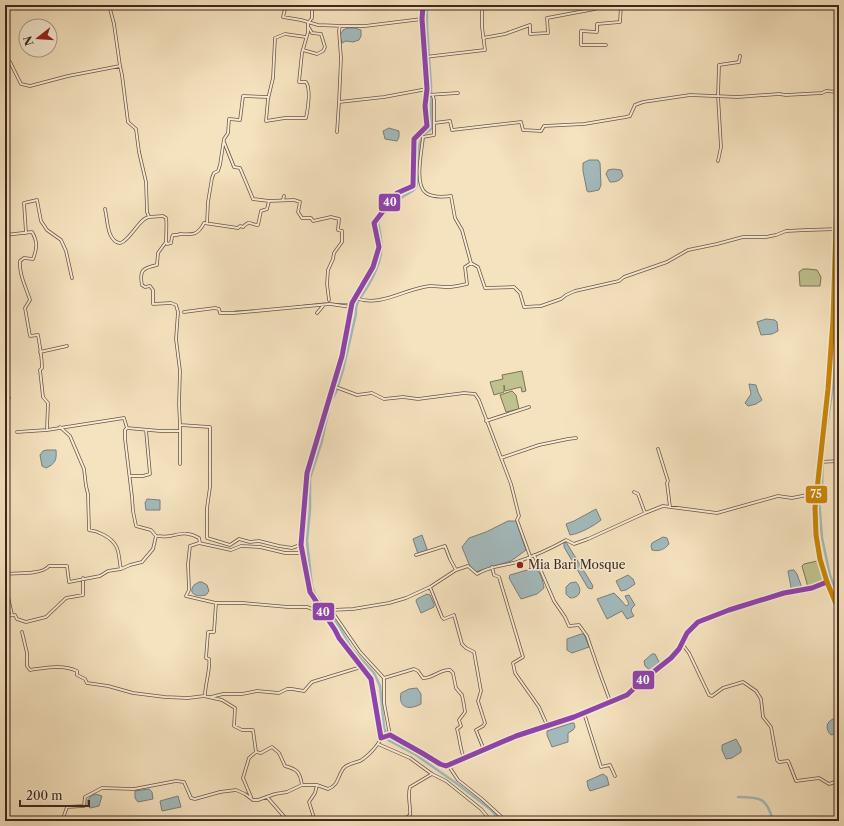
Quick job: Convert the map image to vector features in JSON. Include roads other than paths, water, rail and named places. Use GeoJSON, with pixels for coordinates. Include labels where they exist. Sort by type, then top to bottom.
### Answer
{"type":"FeatureCollection","features":[{"type":"Feature","properties":{"kind":"main road"},"geometry":{"type":"LineString","coordinates":[[839,134],[838,229],[834,296],[828,388],[815,508],[816,535],[820,559],[827,582],[839,611]]}},
{"type":"Feature","properties":{"kind":"street"},"geometry":{"type":"LineString","coordinates":[[109,5],[114,24],[128,122],[136,129],[139,152],[146,182],[146,205],[149,217]]}},
{"type":"Feature","properties":{"kind":"street"},"geometry":{"type":"LineString","coordinates":[[286,5],[283,16],[318,25],[365,26],[422,19]]}},
{"type":"Feature","properties":{"kind":"street"},"geometry":{"type":"LineString","coordinates":[[306,38],[285,34],[275,38],[273,78],[268,97],[266,121],[285,118],[306,118],[308,109],[308,85],[306,82],[299,82],[303,50],[306,38],[308,23],[312,18],[312,5]]}},
{"type":"Feature","properties":{"kind":"street"},"geometry":{"type":"LineString","coordinates":[[382,738],[371,679],[339,638],[310,592],[301,545],[307,473],[342,356],[351,307],[373,267],[379,247],[374,223],[397,193],[413,186],[414,139],[427,126],[425,106],[427,89],[422,19],[423,5]]}},
{"type":"Feature","properties":{"kind":"street"},"geometry":{"type":"LineString","coordinates":[[424,57],[485,50],[482,5]]}},
{"type":"Feature","properties":{"kind":"street"},"geometry":{"type":"LineString","coordinates":[[483,38],[505,34],[530,25],[530,34],[548,33],[546,18],[595,9],[599,6],[607,5]]}},
{"type":"Feature","properties":{"kind":"street"},"geometry":{"type":"LineString","coordinates":[[606,45],[581,45],[582,31],[596,32],[597,24],[620,22],[621,5]]}},
{"type":"Feature","properties":{"kind":"street"},"geometry":{"type":"LineString","coordinates":[[337,132],[341,58],[340,26]]}},
{"type":"Feature","properties":{"kind":"street"},"geometry":{"type":"LineString","coordinates":[[303,50],[317,54],[325,47],[321,34],[312,33],[308,27]]}},
{"type":"Feature","properties":{"kind":"street"},"geometry":{"type":"LineString","coordinates":[[718,161],[721,147],[718,96],[719,65],[739,62],[740,56]]}},
{"type":"Feature","properties":{"kind":"street"},"geometry":{"type":"LineString","coordinates":[[5,64],[10,62],[20,84],[30,86],[68,76],[120,66]]}},
{"type":"Feature","properties":{"kind":"street"},"geometry":{"type":"LineString","coordinates":[[339,102],[384,97],[427,89]]}},
{"type":"Feature","properties":{"kind":"street"},"geometry":{"type":"LineString","coordinates":[[434,123],[450,121],[452,130],[521,122],[523,130],[541,131],[544,126],[550,125],[584,124],[626,117],[630,116],[635,105],[644,102],[690,95],[738,97],[822,93],[826,91],[839,92]]}},
{"type":"Feature","properties":{"kind":"street"},"geometry":{"type":"LineString","coordinates":[[427,96],[458,93]]}},
{"type":"Feature","properties":{"kind":"street"},"geometry":{"type":"LineString","coordinates":[[207,223],[208,202],[212,178],[214,173],[218,171],[220,165],[224,141],[228,133],[229,119],[240,120],[243,96],[268,97]]}},
{"type":"Feature","properties":{"kind":"street"},"geometry":{"type":"LineString","coordinates":[[432,96],[434,100],[434,135],[423,138],[420,161],[420,183],[422,189],[430,195],[442,197],[451,196],[455,218],[462,230],[471,263],[478,268],[485,288],[514,287],[520,293],[524,307],[528,308],[541,306],[556,301],[575,291],[618,281],[624,277],[667,262],[681,253],[698,247],[717,244],[742,237],[766,237],[786,232],[838,229]]}},
{"type":"Feature","properties":{"kind":"street"},"geometry":{"type":"LineString","coordinates":[[224,141],[234,167],[240,168],[253,199],[300,202],[298,212],[302,218],[311,218],[313,221],[331,217],[339,218],[338,230],[342,232],[343,237],[342,242],[334,252],[333,259],[328,270],[327,284],[329,300]]}},
{"type":"Feature","properties":{"kind":"street"},"geometry":{"type":"LineString","coordinates":[[283,200],[284,196]]}},
{"type":"Feature","properties":{"kind":"street"},"geometry":{"type":"LineString","coordinates":[[26,233],[24,202],[36,200],[41,221],[47,230],[61,240],[66,250],[72,278]]}},
{"type":"Feature","properties":{"kind":"street"},"geometry":{"type":"LineString","coordinates":[[166,242],[167,244],[171,244],[173,235],[189,235],[196,233],[202,228],[204,223],[238,228],[240,226],[243,227],[247,223],[258,225],[261,212],[267,209],[269,201]]}},
{"type":"Feature","properties":{"kind":"street"},"geometry":{"type":"LineString","coordinates":[[104,209],[111,235],[117,242],[126,241],[145,217],[163,216],[166,218],[166,242],[158,253],[157,265],[145,268],[142,271],[140,278],[142,285],[150,286],[153,290],[153,304],[172,303],[176,305],[178,312],[176,340],[180,371],[180,464]]}},
{"type":"Feature","properties":{"kind":"street"},"geometry":{"type":"LineString","coordinates":[[5,235],[32,232],[36,241],[37,247],[33,259],[24,258],[20,261],[21,274],[30,300],[25,308],[30,336],[38,335],[42,364],[42,368],[40,370],[43,397],[48,403],[46,428]]}},
{"type":"Feature","properties":{"kind":"street"},"geometry":{"type":"LineString","coordinates":[[357,298],[369,301],[385,299],[429,286],[451,287],[467,284],[465,266],[471,263]]}},
{"type":"Feature","properties":{"kind":"street"},"geometry":{"type":"LineString","coordinates":[[834,296],[836,291],[839,291]]}},
{"type":"Feature","properties":{"kind":"street"},"geometry":{"type":"LineString","coordinates":[[184,312],[215,308],[219,309],[220,313],[234,313],[324,305],[351,307]]}},
{"type":"Feature","properties":{"kind":"street"},"geometry":{"type":"LineString","coordinates":[[317,313],[324,305]]}},
{"type":"Feature","properties":{"kind":"street"},"geometry":{"type":"LineString","coordinates":[[40,352],[67,346]]}},
{"type":"Feature","properties":{"kind":"street"},"geometry":{"type":"LineString","coordinates":[[334,386],[357,395],[372,393],[384,400],[403,397],[418,399],[451,394],[473,393],[479,400],[511,484],[519,516],[517,520],[530,556]]}},
{"type":"Feature","properties":{"kind":"street"},"geometry":{"type":"LineString","coordinates":[[486,421],[529,407]]}},
{"type":"Feature","properties":{"kind":"street"},"geometry":{"type":"LineString","coordinates":[[17,432],[124,418],[127,428],[125,430],[133,511],[136,526],[151,530],[156,536]]}},
{"type":"Feature","properties":{"kind":"street"},"geometry":{"type":"LineString","coordinates":[[180,425],[210,427],[210,487],[207,508],[207,538],[230,545],[239,539],[250,542],[259,541],[292,548],[301,545]]}},
{"type":"Feature","properties":{"kind":"street"},"geometry":{"type":"LineString","coordinates":[[60,427],[70,436],[84,469],[88,494],[88,530],[100,533],[116,546],[121,569]]}},
{"type":"Feature","properties":{"kind":"street"},"geometry":{"type":"LineString","coordinates":[[127,428],[180,431]]}},
{"type":"Feature","properties":{"kind":"street"},"geometry":{"type":"LineString","coordinates":[[130,476],[143,476],[150,474],[146,430]]}},
{"type":"Feature","properties":{"kind":"street"},"geometry":{"type":"LineString","coordinates":[[501,458],[539,445],[576,438]]}},
{"type":"Feature","properties":{"kind":"street"},"geometry":{"type":"LineString","coordinates":[[658,449],[668,481],[670,507]]}},
{"type":"Feature","properties":{"kind":"street"},"geometry":{"type":"LineString","coordinates":[[820,462],[839,461]]}},
{"type":"Feature","properties":{"kind":"street"},"geometry":{"type":"LineString","coordinates":[[634,492],[638,494],[645,512]]}},
{"type":"Feature","properties":{"kind":"street"},"geometry":{"type":"LineString","coordinates":[[302,553],[285,553],[240,546],[231,550],[199,543],[190,546],[188,564],[189,590],[186,596],[216,603],[307,607],[323,612],[390,603],[406,598],[430,587],[456,570],[468,566],[477,574],[492,567],[516,562],[548,550],[566,540],[574,544],[588,539],[645,512],[663,506],[717,513],[778,496],[792,498],[817,493]]}},
{"type":"Feature","properties":{"kind":"street"},"geometry":{"type":"LineString","coordinates":[[156,536],[169,536],[179,533],[194,535],[199,538],[199,543]]}},
{"type":"Feature","properties":{"kind":"street"},"geometry":{"type":"LineString","coordinates":[[12,615],[6,587],[5,574],[37,572],[46,569],[49,566],[67,566],[69,582],[83,578],[100,576],[108,571],[121,569],[142,562],[153,549],[156,536]]}},
{"type":"Feature","properties":{"kind":"street"},"geometry":{"type":"LineString","coordinates":[[416,555],[445,546],[456,570]]}},
{"type":"Feature","properties":{"kind":"street"},"geometry":{"type":"LineString","coordinates":[[534,555],[554,601],[565,617],[569,626],[580,624],[587,636],[610,701]]}},
{"type":"Feature","properties":{"kind":"street"},"geometry":{"type":"LineString","coordinates":[[492,567],[494,575],[499,577],[523,658],[513,663],[515,673],[539,707],[547,725]]}},
{"type":"Feature","properties":{"kind":"street"},"geometry":{"type":"LineString","coordinates":[[5,616],[15,615],[17,618],[26,622],[46,617],[66,598],[83,595],[83,578]]}},
{"type":"Feature","properties":{"kind":"street"},"geometry":{"type":"LineString","coordinates":[[62,821],[67,808],[84,806],[85,797],[102,788],[134,789],[176,781],[184,782],[191,798],[196,799],[225,791],[236,790],[252,798],[253,800],[287,792],[302,785],[318,785],[328,789],[334,786],[342,769],[363,759],[382,738],[390,735],[415,748],[440,764],[444,766],[448,765],[516,736],[627,695],[680,649],[687,633],[698,622],[712,616],[784,593],[812,588],[827,582]]}},
{"type":"Feature","properties":{"kind":"street"},"geometry":{"type":"LineString","coordinates":[[430,587],[442,618],[444,619],[454,615],[462,644],[474,652],[481,691],[478,701],[485,723],[476,730],[484,750]]}},
{"type":"Feature","properties":{"kind":"street"},"geometry":{"type":"LineString","coordinates":[[832,595],[839,592]]}},
{"type":"Feature","properties":{"kind":"street"},"geometry":{"type":"LineString","coordinates":[[205,696],[210,662],[209,659],[206,658],[208,632],[214,632],[216,603]]}},
{"type":"Feature","properties":{"kind":"street"},"geometry":{"type":"LineString","coordinates":[[329,611],[360,652],[384,678],[384,703],[390,735]]}},
{"type":"Feature","properties":{"kind":"street"},"geometry":{"type":"LineString","coordinates":[[22,632],[27,653],[27,666],[30,670],[54,667],[74,670],[77,671],[78,675],[85,679],[87,683],[108,686],[133,693],[180,698],[205,696],[222,700],[236,708],[234,726],[242,730],[253,730],[256,752]]}},
{"type":"Feature","properties":{"kind":"street"},"geometry":{"type":"LineString","coordinates":[[682,644],[689,653],[709,695],[712,696],[723,688],[743,682],[756,691],[762,703],[763,717],[771,727],[777,760],[779,762],[788,761],[796,781],[819,778],[829,784],[839,782]]}},
{"type":"Feature","properties":{"kind":"street"},"geometry":{"type":"LineString","coordinates":[[211,698],[223,694],[242,694],[257,691],[279,693],[287,689],[292,689],[304,691],[312,682],[362,667]]}},
{"type":"Feature","properties":{"kind":"street"},"geometry":{"type":"LineString","coordinates":[[384,678],[414,669],[418,671],[423,678],[428,678],[440,672],[450,670],[452,672],[456,688],[462,695],[464,705],[465,712],[459,720],[461,726],[457,729],[461,745],[460,749],[464,758]]}},
{"type":"Feature","properties":{"kind":"street"},"geometry":{"type":"LineString","coordinates":[[584,712],[601,767],[610,766],[615,776]]}},
{"type":"Feature","properties":{"kind":"street"},"geometry":{"type":"LineString","coordinates":[[378,744],[410,758],[432,774],[446,781],[481,809],[491,821]]}},
{"type":"Feature","properties":{"kind":"street"},"geometry":{"type":"LineString","coordinates":[[252,798],[243,778],[249,758],[256,752],[261,753],[272,747],[276,750],[285,766],[298,772],[302,785]]}},
{"type":"Feature","properties":{"kind":"street"},"geometry":{"type":"LineString","coordinates":[[448,765],[458,780],[494,809],[506,821]]}},
{"type":"Feature","properties":{"kind":"street"},"geometry":{"type":"LineString","coordinates":[[402,821],[410,815],[408,799],[410,787],[432,774]]}},
{"type":"Feature","properties":{"kind":"street"},"geometry":{"type":"LineString","coordinates":[[315,821],[309,802],[318,785]]}},
{"type":"Feature","properties":{"kind":"street"},"geometry":{"type":"LineString","coordinates":[[267,797],[288,821]]}},
{"type":"Feature","properties":{"kind":"water"},"geometry":{"type":"Polygon","coordinates":[[[348,28],[361,30],[359,40],[353,42],[346,41],[342,43],[340,36],[343,30],[348,28]]]}},
{"type":"Feature","properties":{"kind":"water"},"geometry":{"type":"Polygon","coordinates":[[[389,128],[399,131],[397,141],[385,139],[383,131],[389,128]]]}},
{"type":"Feature","properties":{"kind":"water"},"geometry":{"type":"Polygon","coordinates":[[[589,160],[598,160],[600,163],[601,185],[599,190],[589,192],[587,191],[583,163],[589,160]]]}},
{"type":"Feature","properties":{"kind":"water"},"geometry":{"type":"Polygon","coordinates":[[[608,170],[621,170],[623,176],[618,181],[610,182],[606,174],[608,170]]]}},
{"type":"Feature","properties":{"kind":"water"},"geometry":{"type":"Polygon","coordinates":[[[766,319],[775,320],[777,322],[778,331],[772,334],[761,335],[757,322],[766,319]]]}},
{"type":"Feature","properties":{"kind":"water"},"geometry":{"type":"Polygon","coordinates":[[[749,384],[756,385],[762,400],[756,404],[748,406],[745,403],[751,394],[749,384]]]}},
{"type":"Feature","properties":{"kind":"water"},"geometry":{"type":"Polygon","coordinates":[[[56,450],[56,456],[52,465],[46,468],[42,466],[40,455],[43,451],[56,450]]]}},
{"type":"Feature","properties":{"kind":"water"},"geometry":{"type":"Polygon","coordinates":[[[147,499],[160,500],[160,510],[146,510],[145,503],[147,499]]]}},
{"type":"Feature","properties":{"kind":"water"},"geometry":{"type":"Polygon","coordinates":[[[596,509],[601,520],[578,533],[570,535],[566,524],[596,509]]]}},
{"type":"Feature","properties":{"kind":"water"},"geometry":{"type":"Polygon","coordinates":[[[508,521],[516,521],[526,550],[511,561],[476,572],[471,569],[462,547],[469,538],[486,532],[508,521]]]}},
{"type":"Feature","properties":{"kind":"water"},"geometry":{"type":"Polygon","coordinates":[[[422,535],[427,549],[426,551],[418,554],[413,539],[422,535]]]}},
{"type":"Feature","properties":{"kind":"water"},"geometry":{"type":"Polygon","coordinates":[[[663,537],[667,538],[669,544],[662,550],[652,550],[652,543],[663,537]]]}},
{"type":"Feature","properties":{"kind":"water"},"geometry":{"type":"Polygon","coordinates":[[[566,542],[593,586],[592,589],[588,588],[564,547],[564,543],[566,542]]]}},
{"type":"Feature","properties":{"kind":"water"},"geometry":{"type":"Polygon","coordinates":[[[534,568],[540,574],[544,588],[537,594],[521,599],[509,578],[510,575],[534,568]]]}},
{"type":"Feature","properties":{"kind":"water"},"geometry":{"type":"Polygon","coordinates":[[[794,570],[797,574],[802,588],[791,588],[788,571],[794,570]]]}},
{"type":"Feature","properties":{"kind":"water"},"geometry":{"type":"Polygon","coordinates":[[[628,575],[633,579],[635,584],[626,590],[621,591],[616,581],[628,575]]]}},
{"type":"Feature","properties":{"kind":"water"},"geometry":{"type":"Polygon","coordinates":[[[199,582],[207,585],[209,591],[206,595],[200,596],[193,593],[192,588],[199,582]]]}},
{"type":"Feature","properties":{"kind":"water"},"geometry":{"type":"Polygon","coordinates":[[[576,582],[580,591],[576,597],[570,598],[566,594],[566,587],[570,583],[576,582]]]}},
{"type":"Feature","properties":{"kind":"water"},"geometry":{"type":"Polygon","coordinates":[[[614,593],[626,606],[629,604],[625,596],[629,595],[635,605],[631,611],[634,616],[627,619],[622,611],[607,619],[597,599],[614,593]]]}},
{"type":"Feature","properties":{"kind":"water"},"geometry":{"type":"Polygon","coordinates":[[[427,594],[430,595],[434,607],[421,613],[416,601],[427,594]]]}},
{"type":"Feature","properties":{"kind":"water"},"geometry":{"type":"Polygon","coordinates":[[[584,634],[589,647],[572,653],[567,650],[567,639],[584,634]]]}},
{"type":"Feature","properties":{"kind":"water"},"geometry":{"type":"Polygon","coordinates":[[[652,654],[655,654],[660,664],[651,671],[645,666],[644,661],[652,654]]]}},
{"type":"Feature","properties":{"kind":"water"},"geometry":{"type":"Polygon","coordinates":[[[417,688],[421,694],[421,704],[413,707],[406,707],[403,705],[401,702],[401,693],[409,689],[417,688]]]}},
{"type":"Feature","properties":{"kind":"water"},"geometry":{"type":"Polygon","coordinates":[[[833,719],[839,721],[839,733],[831,735],[827,726],[833,719]]]}},
{"type":"Feature","properties":{"kind":"water"},"geometry":{"type":"Polygon","coordinates":[[[574,723],[575,727],[568,733],[568,742],[552,747],[547,731],[574,723]]]}},
{"type":"Feature","properties":{"kind":"water"},"geometry":{"type":"Polygon","coordinates":[[[736,739],[741,748],[741,752],[732,758],[726,759],[722,750],[722,745],[736,739]]]}},
{"type":"Feature","properties":{"kind":"water"},"geometry":{"type":"Polygon","coordinates":[[[603,774],[607,777],[609,785],[590,791],[587,781],[603,774]]]}},
{"type":"Feature","properties":{"kind":"water"},"geometry":{"type":"Polygon","coordinates":[[[149,789],[152,792],[153,799],[138,802],[135,798],[135,791],[149,789]]]}},
{"type":"Feature","properties":{"kind":"water"},"geometry":{"type":"Polygon","coordinates":[[[95,794],[102,796],[99,806],[90,808],[87,805],[87,801],[95,794]]]}},
{"type":"Feature","properties":{"kind":"water"},"geometry":{"type":"Polygon","coordinates":[[[178,796],[181,807],[162,811],[160,801],[178,796]]]}},
{"type":"Feature","properties":{"kind":"waterway"},"geometry":{"type":"LineString","coordinates":[[427,5],[431,85],[431,129],[423,135],[420,143],[418,182],[416,187],[413,191],[395,203],[378,223],[381,241],[379,263],[357,305],[343,370],[336,392],[330,403],[322,441],[310,478],[310,509],[307,541],[312,587],[316,596],[323,605],[328,608],[330,615],[340,628],[352,649],[374,673],[380,686],[384,727],[388,740],[416,755],[456,783],[490,809],[501,821]]}},
{"type":"Feature","properties":{"kind":"waterway"},"geometry":{"type":"LineString","coordinates":[[297,306],[324,303],[351,304]]}},
{"type":"Feature","properties":{"kind":"waterway"},"geometry":{"type":"LineString","coordinates":[[235,311],[254,310]]}},
{"type":"Feature","properties":{"kind":"waterway"},"geometry":{"type":"LineString","coordinates":[[836,592],[830,575],[822,538],[819,499],[822,485],[823,451],[833,386],[839,319]]}},
{"type":"Feature","properties":{"kind":"waterway"},"geometry":{"type":"LineString","coordinates":[[837,594],[839,601]]}},
{"type":"Feature","properties":{"kind":"waterway"},"geometry":{"type":"LineString","coordinates":[[738,797],[762,800],[771,813],[773,821]]}},
{"type":"Feature","properties":{"kind":"place","name":"Mia Bari Mosque"},"geometry":{"type":"Point","coordinates":[520,565]}}]}
